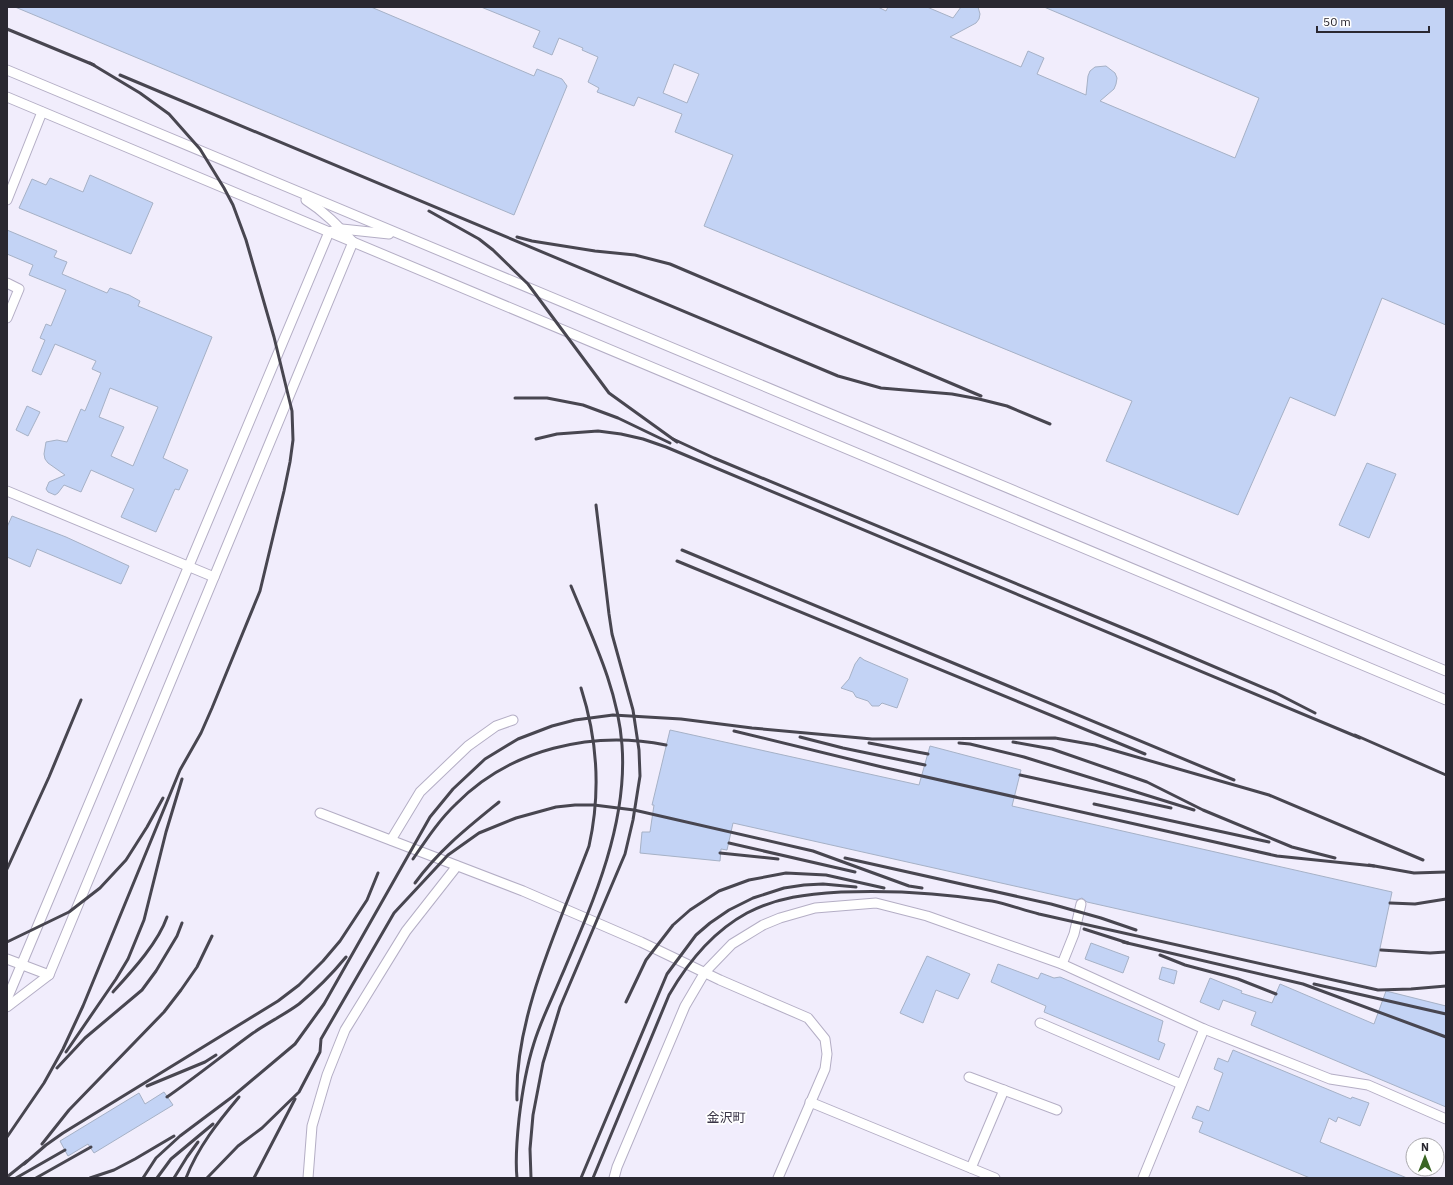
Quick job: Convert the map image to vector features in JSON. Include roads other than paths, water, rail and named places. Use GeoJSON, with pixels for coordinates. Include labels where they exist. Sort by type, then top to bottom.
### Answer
{"type":"FeatureCollection","features":[{"type":"Feature","properties":{"kind":"lane"},"geometry":{"type":"LineString","coordinates":[[7,70],[1446,671]]}},
{"type":"Feature","properties":{"kind":"lane"},"geometry":{"type":"LineString","coordinates":[[7,97],[1446,700]]}},
{"type":"Feature","properties":{"kind":"lane"},"geometry":{"type":"LineString","coordinates":[[7,200],[42,112]]}},
{"type":"Feature","properties":{"kind":"lane"},"geometry":{"type":"LineString","coordinates":[[279,184],[320,208],[353,242]]}},
{"type":"Feature","properties":{"kind":"lane"},"geometry":{"type":"LineString","coordinates":[[329,232],[342,230],[381,232],[410,239]]}},
{"type":"Feature","properties":{"kind":"lane"},"geometry":{"type":"LineString","coordinates":[[7,999],[329,232]]}},
{"type":"Feature","properties":{"kind":"lane"},"geometry":{"type":"LineString","coordinates":[[7,1007],[48,975],[353,242]]}},
{"type":"Feature","properties":{"kind":"lane"},"geometry":{"type":"LineString","coordinates":[[7,284],[19,289],[7,318]]}},
{"type":"Feature","properties":{"kind":"lane"},"geometry":{"type":"LineString","coordinates":[[7,492],[214,577]]}},
{"type":"Feature","properties":{"kind":"lane"},"geometry":{"type":"LineString","coordinates":[[391,840],[420,792],[468,746],[496,726],[513,720]]}},
{"type":"Feature","properties":{"kind":"lane"},"geometry":{"type":"LineString","coordinates":[[320,813],[523,891],[622,933],[808,1018],[825,1039],[825,1069],[778,1178]]}},
{"type":"Feature","properties":{"kind":"lane"},"geometry":{"type":"LineString","coordinates":[[308,1178],[312,1126],[327,1075],[345,1030],[406,931],[457,866]]}},
{"type":"Feature","properties":{"kind":"lane"},"geometry":{"type":"LineString","coordinates":[[614,1178],[617,1167],[685,1006],[705,972],[732,944],[764,925],[780,918],[815,908],[876,903],[927,916],[1062,964],[1204,1028],[1330,1079],[1368,1085],[1446,1119]]}},
{"type":"Feature","properties":{"kind":"lane"},"geometry":{"type":"LineString","coordinates":[[1062,964],[1074,934],[1081,904]]}},
{"type":"Feature","properties":{"kind":"lane"},"geometry":{"type":"LineString","coordinates":[[7,959],[48,975]]}},
{"type":"Feature","properties":{"kind":"lane"},"geometry":{"type":"LineString","coordinates":[[1040,1022],[1181,1084]]}},
{"type":"Feature","properties":{"kind":"lane"},"geometry":{"type":"LineString","coordinates":[[1143,1178],[1204,1028]]}},
{"type":"Feature","properties":{"kind":"lane"},"geometry":{"type":"LineString","coordinates":[[969,1077],[1057,1110]]}},
{"type":"Feature","properties":{"kind":"lane"},"geometry":{"type":"LineString","coordinates":[[971,1168],[1004,1090]]}},
{"type":"Feature","properties":{"kind":"lane"},"geometry":{"type":"LineString","coordinates":[[810,1102],[995,1178]]}},
{"type":"Feature","properties":{"kind":"railway"},"geometry":{"type":"LineString","coordinates":[[7,29],[94,65]]}},
{"type":"Feature","properties":{"kind":"railway"},"geometry":{"type":"LineString","coordinates":[[7,1137],[44,1083],[63,1049],[83,1006],[180,770],[201,733],[212,708],[260,591],[284,491],[293,440],[292,411],[274,337],[246,240],[233,205],[224,188],[200,149],[169,114],[140,93],[90,63]]}},
{"type":"Feature","properties":{"kind":"railway"},"geometry":{"type":"LineString","coordinates":[[120,75],[838,376],[881,388],[952,394],[979,399],[1007,406],[1050,424]]}},
{"type":"Feature","properties":{"kind":"railway"},"geometry":{"type":"LineString","coordinates":[[429,211],[479,239],[493,250],[528,284],[609,393],[677,442]]}},
{"type":"Feature","properties":{"kind":"railway"},"geometry":{"type":"LineString","coordinates":[[517,237],[532,241],[595,251],[635,255],[670,264],[981,396]]}},
{"type":"Feature","properties":{"kind":"railway"},"geometry":{"type":"LineString","coordinates":[[515,398],[547,398],[583,405],[618,418],[670,443]]}},
{"type":"Feature","properties":{"kind":"railway"},"geometry":{"type":"LineString","coordinates":[[536,439],[557,434],[598,431],[643,439],[666,447],[1360,738]]}},
{"type":"Feature","properties":{"kind":"railway"},"geometry":{"type":"LineString","coordinates":[[673,439],[714,458],[1276,693],[1315,713]]}},
{"type":"Feature","properties":{"kind":"railway"},"geometry":{"type":"LineString","coordinates":[[531,1178],[530,1149],[533,1115],[543,1063],[560,1007],[625,854],[633,820],[640,776],[639,750],[633,710],[612,634],[596,505]]}},
{"type":"Feature","properties":{"kind":"railway"},"geometry":{"type":"LineString","coordinates":[[682,550],[1234,780]]}},
{"type":"Feature","properties":{"kind":"railway"},"geometry":{"type":"LineString","coordinates":[[677,561],[1145,754]]}},
{"type":"Feature","properties":{"kind":"railway"},"geometry":{"type":"LineString","coordinates":[[517,1178],[516,1156],[518,1126],[529,1062],[540,1026],[596,893],[614,835],[622,775],[620,724],[610,684],[571,586]]}},
{"type":"Feature","properties":{"kind":"railway"},"geometry":{"type":"LineString","coordinates":[[517,1100],[518,1068],[523,1036],[531,1003],[553,938],[589,846],[593,826],[596,767],[591,727],[581,688]]}},
{"type":"Feature","properties":{"kind":"railway"},"geometry":{"type":"LineString","coordinates":[[7,869],[49,777],[81,700]]}},
{"type":"Feature","properties":{"kind":"railway"},"geometry":{"type":"LineString","coordinates":[[143,1178],[156,1158],[180,1136],[232,1097],[295,1044],[324,1004],[430,817],[453,789],[485,759],[518,739],[552,726],[575,720],[613,715],[681,719],[752,728],[872,739],[1055,738],[1095,745],[1269,795],[1423,860]]}},
{"type":"Feature","properties":{"kind":"railway"},"geometry":{"type":"LineString","coordinates":[[734,731],[882,767],[1277,856],[1374,866]]}},
{"type":"Feature","properties":{"kind":"railway"},"geometry":{"type":"LineString","coordinates":[[1355,735],[1446,775]]}},
{"type":"Feature","properties":{"kind":"railway"},"geometry":{"type":"LineString","coordinates":[[800,737],[843,748],[925,765]]}},
{"type":"Feature","properties":{"kind":"railway"},"geometry":{"type":"LineString","coordinates":[[413,859],[438,823],[477,785],[501,769],[527,757],[554,748],[610,740],[638,741],[666,745]]}},
{"type":"Feature","properties":{"kind":"railway"},"geometry":{"type":"LineString","coordinates":[[1013,742],[1052,749],[1147,782],[1203,810],[1292,847],[1335,858]]}},
{"type":"Feature","properties":{"kind":"railway"},"geometry":{"type":"LineString","coordinates":[[869,743],[928,754]]}},
{"type":"Feature","properties":{"kind":"railway"},"geometry":{"type":"LineString","coordinates":[[959,743],[970,744],[1024,757],[1194,810]]}},
{"type":"Feature","properties":{"kind":"railway"},"geometry":{"type":"LineString","coordinates":[[1020,775],[1171,808]]}},
{"type":"Feature","properties":{"kind":"railway"},"geometry":{"type":"LineString","coordinates":[[66,1052],[128,959],[144,920],[166,832],[182,779]]}},
{"type":"Feature","properties":{"kind":"railway"},"geometry":{"type":"LineString","coordinates":[[7,942],[69,912],[100,888],[126,860],[163,798]]}},
{"type":"Feature","properties":{"kind":"railway"},"geometry":{"type":"LineString","coordinates":[[415,883],[444,850],[465,830],[499,802]]}},
{"type":"Feature","properties":{"kind":"railway"},"geometry":{"type":"LineString","coordinates":[[1094,804],[1269,842]]}},
{"type":"Feature","properties":{"kind":"railway"},"geometry":{"type":"LineString","coordinates":[[207,1178],[238,1146],[262,1128],[299,1092],[320,1052],[321,1039],[394,913],[448,855],[479,833],[516,818],[556,807],[594,805],[634,810],[813,851],[909,886],[922,888]]}},
{"type":"Feature","properties":{"kind":"railway"},"geometry":{"type":"LineString","coordinates":[[729,843],[855,872]]}},
{"type":"Feature","properties":{"kind":"railway"},"geometry":{"type":"LineString","coordinates":[[720,853],[778,859]]}},
{"type":"Feature","properties":{"kind":"railway"},"geometry":{"type":"LineString","coordinates":[[845,858],[1051,904],[1101,918],[1136,930]]}},
{"type":"Feature","properties":{"kind":"railway"},"geometry":{"type":"LineString","coordinates":[[1369,865],[1414,873],[1446,872]]}},
{"type":"Feature","properties":{"kind":"railway"},"geometry":{"type":"LineString","coordinates":[[24,1164],[63,1133],[278,1001],[299,985],[340,941],[367,900],[378,873]]}},
{"type":"Feature","properties":{"kind":"railway"},"geometry":{"type":"LineString","coordinates":[[626,1002],[646,960],[673,925],[690,910],[719,891],[749,880],[786,873],[826,875],[884,888]]}},
{"type":"Feature","properties":{"kind":"railway"},"geometry":{"type":"LineString","coordinates":[[581,1178],[667,974],[696,935],[729,910],[753,898],[784,888],[823,884],[856,887]]}},
{"type":"Feature","properties":{"kind":"railway"},"geometry":{"type":"LineString","coordinates":[[593,1178],[669,995],[684,971],[702,949],[723,929],[734,921],[747,913],[770,903],[793,897],[860,891],[916,893],[973,898],[998,902],[1039,914],[1378,990],[1446,986]]}},
{"type":"Feature","properties":{"kind":"railway"},"geometry":{"type":"LineString","coordinates":[[1390,903],[1415,904],[1446,899]]}},
{"type":"Feature","properties":{"kind":"railway"},"geometry":{"type":"LineString","coordinates":[[113,992],[151,947],[167,917]]}},
{"type":"Feature","properties":{"kind":"railway"},"geometry":{"type":"LineString","coordinates":[[57,1068],[85,1038],[142,990],[156,971],[177,936],[182,923]]}},
{"type":"Feature","properties":{"kind":"railway"},"geometry":{"type":"LineString","coordinates":[[1084,929],[1128,943]]}},
{"type":"Feature","properties":{"kind":"railway"},"geometry":{"type":"LineString","coordinates":[[42,1144],[69,1110],[164,1012],[197,967],[212,936]]}},
{"type":"Feature","properties":{"kind":"railway"},"geometry":{"type":"LineString","coordinates":[[1123,942],[1303,984],[1446,1037]]}},
{"type":"Feature","properties":{"kind":"railway"},"geometry":{"type":"LineString","coordinates":[[1381,950],[1430,953],[1446,952]]}},
{"type":"Feature","properties":{"kind":"railway"},"geometry":{"type":"LineString","coordinates":[[1160,955],[1185,965],[1238,979],[1276,994]]}},
{"type":"Feature","properties":{"kind":"railway"},"geometry":{"type":"LineString","coordinates":[[167,1097],[253,1033],[299,1004],[324,982],[346,957]]}},
{"type":"Feature","properties":{"kind":"railway"},"geometry":{"type":"LineString","coordinates":[[1314,984],[1446,1014]]}},
{"type":"Feature","properties":{"kind":"railway"},"geometry":{"type":"LineString","coordinates":[[147,1086],[205,1062],[216,1055]]}},
{"type":"Feature","properties":{"kind":"railway"},"geometry":{"type":"LineString","coordinates":[[186,1178],[196,1156],[216,1125],[239,1097]]}},
{"type":"Feature","properties":{"kind":"railway"},"geometry":{"type":"LineString","coordinates":[[254,1178],[295,1099]]}},
{"type":"Feature","properties":{"kind":"railway"},"geometry":{"type":"LineString","coordinates":[[157,1178],[171,1159],[213,1124]]}},
{"type":"Feature","properties":{"kind":"railway"},"geometry":{"type":"LineString","coordinates":[[90,1178],[114,1170],[174,1136]]}},
{"type":"Feature","properties":{"kind":"railway"},"geometry":{"type":"LineString","coordinates":[[174,1178],[198,1142]]}},
{"type":"Feature","properties":{"kind":"railway"},"geometry":{"type":"LineString","coordinates":[[36,1178],[91,1147]]}},
{"type":"Feature","properties":{"kind":"railway"},"geometry":{"type":"LineString","coordinates":[[16,1178],[65,1150]]}},
{"type":"Feature","properties":{"kind":"railway"},"geometry":{"type":"LineString","coordinates":[[7,1177],[27,1161]]}},
{"type":"Feature","properties":{"kind":"district","name":"金沢町"},"geometry":{"type":"Point","coordinates":[726,1117]}}]}
